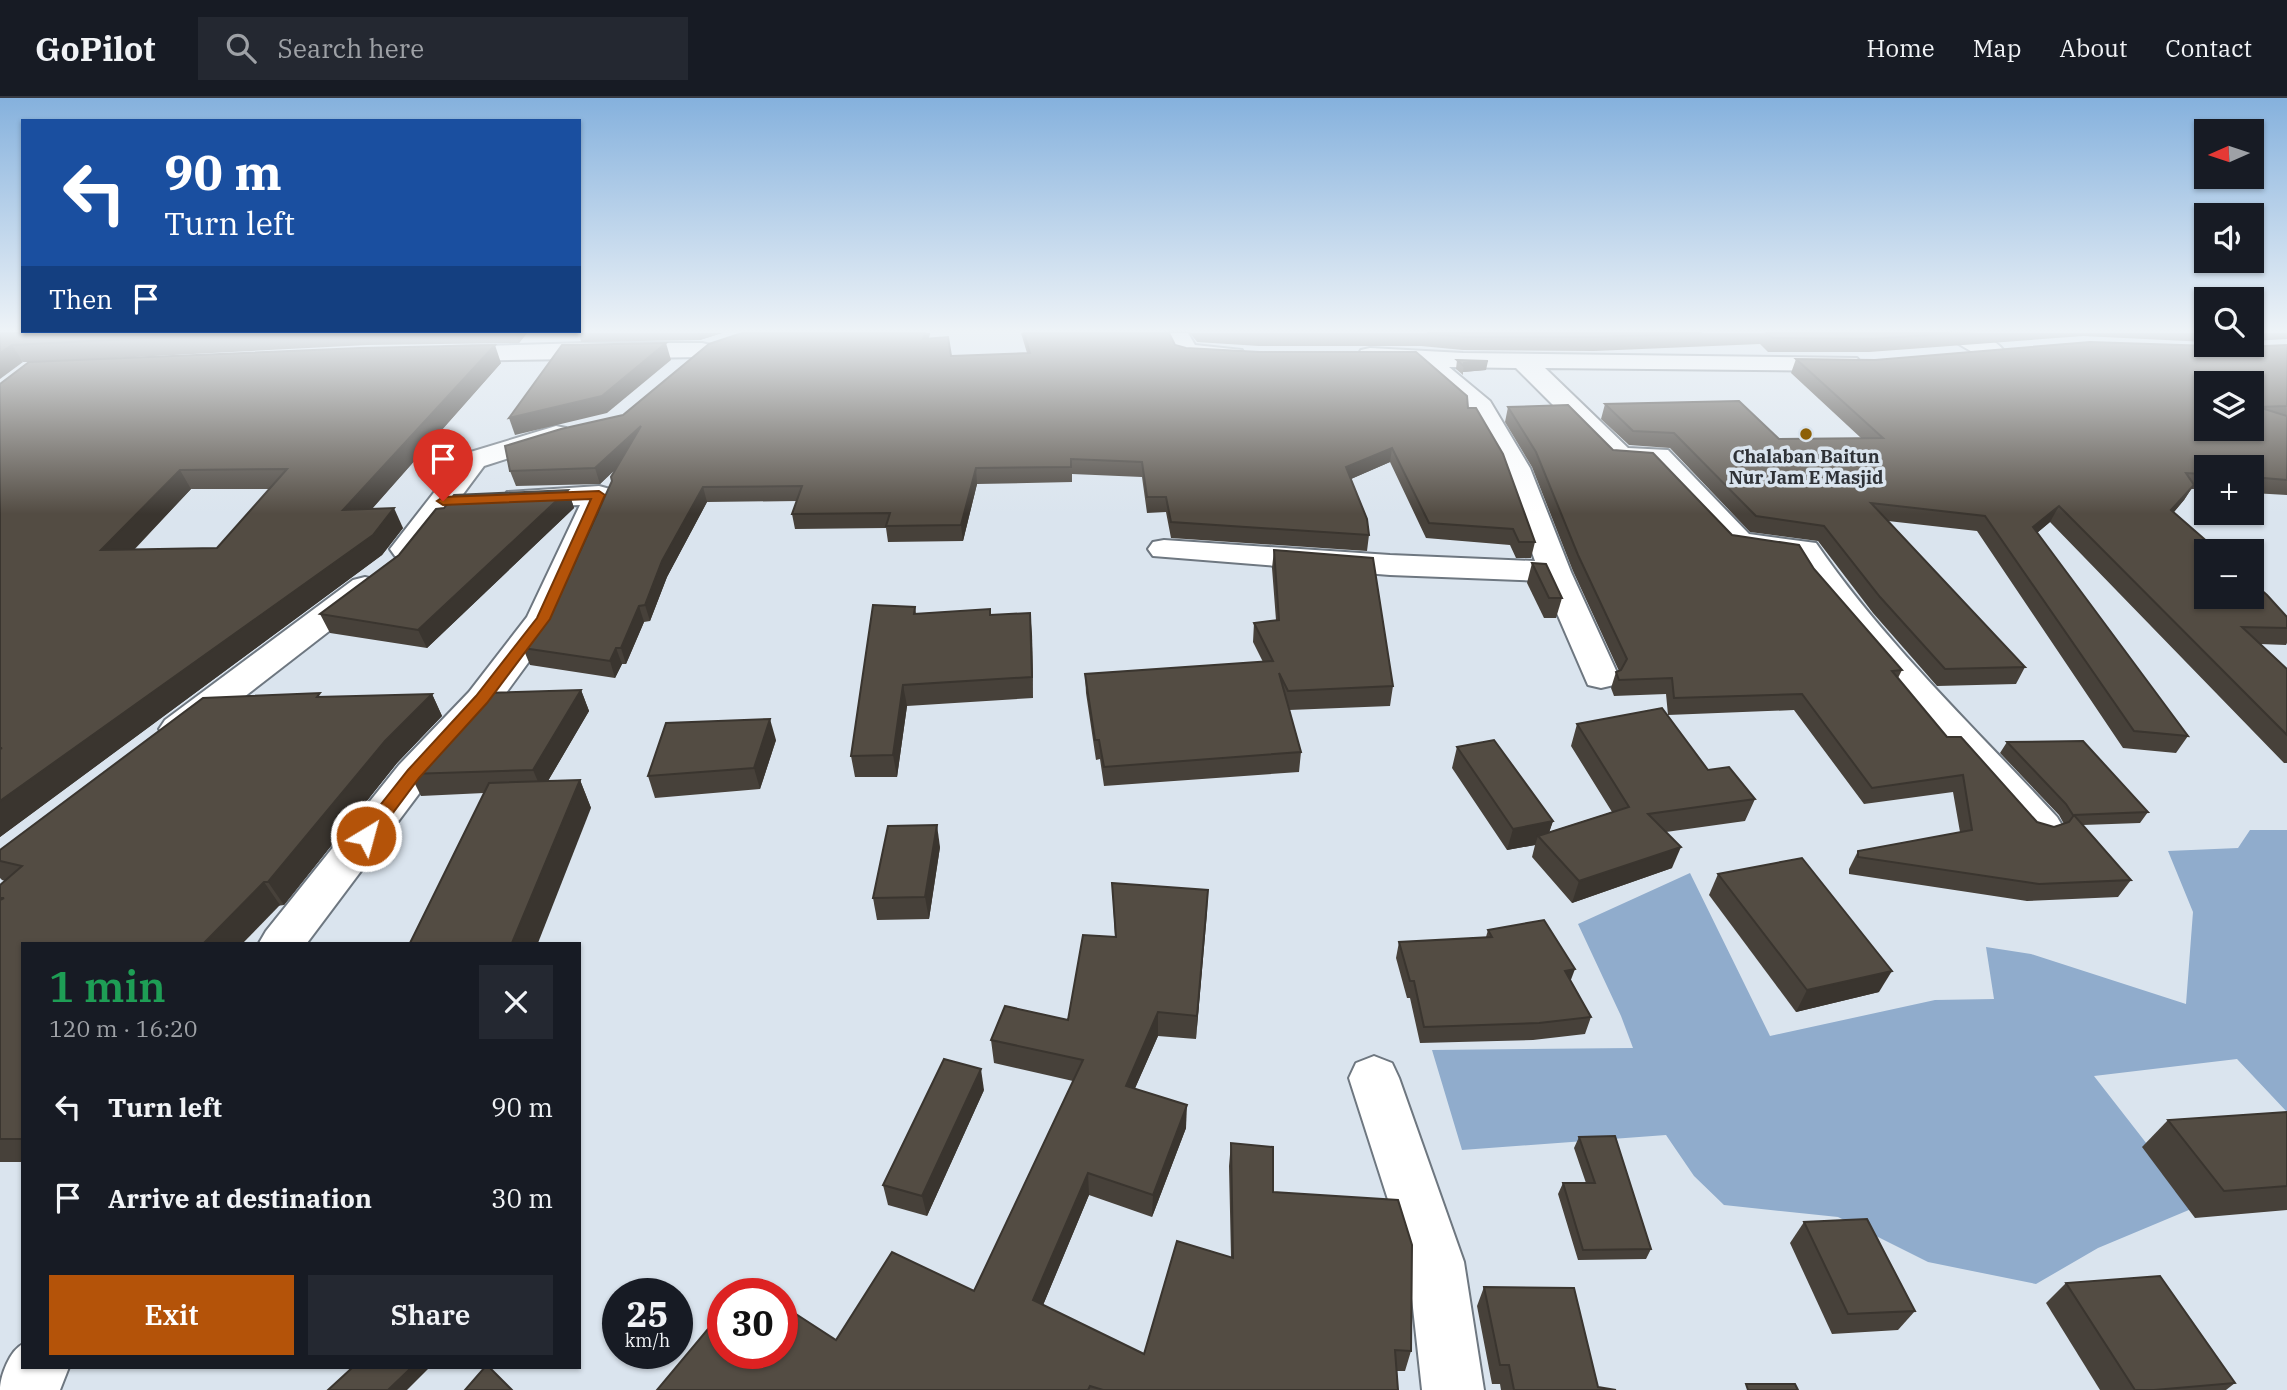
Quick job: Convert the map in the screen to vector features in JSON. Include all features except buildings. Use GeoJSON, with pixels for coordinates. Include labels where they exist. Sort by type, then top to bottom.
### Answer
{"type":"FeatureCollection","features":[{"type":"Feature","properties":{"kind":"street"},"geometry":{"type":"LineString","coordinates":[[1465,393],[1481,407],[1516,468],[1555,572],[1601,677]]}},
{"type":"Feature","properties":{"kind":"street"},"geometry":{"type":"LineString","coordinates":[[1557,393],[1621,457],[1658,456],[1740,542],[1805,550],[1821,576],[1883,649],[2042,827]]}},
{"type":"Feature","properties":{"kind":"street"},"geometry":{"type":"LineString","coordinates":[[154,747],[395,564],[474,460],[582,429]]}},
{"type":"Feature","properties":{"kind":"street"},"geometry":{"type":"LineString","coordinates":[[283,942],[413,774],[482,700],[543,619],[599,495],[443,501]]}},
{"type":"Feature","properties":{"kind":"street"},"geometry":{"type":"LineString","coordinates":[[1164,549],[1390,565],[1555,572]]}},
{"type":"Feature","properties":{"kind":"street"},"geometry":{"type":"LineString","coordinates":[[1374,1078],[1436,1262],[1453,1390]]}},
{"type":"Feature","properties":{"kind":"street"},"geometry":{"type":"LineString","coordinates":[[27,1390],[38,1369]]}},
{"type":"Feature","properties":{"kind":"water"},"geometry":{"type":"Polygon","coordinates":[[[2250,830],[2287,830],[2287,1112],[2237,1059],[2094,1076],[2196,1207],[2098,1248],[2036,1284],[1928,1262],[1838,1217],[1724,1205],[1694,1176],[1666,1135],[1462,1150],[1432,1050],[1633,1048],[1578,924],[1690,873],[1770,1036],[1935,1000],[1994,999],[1986,947],[2031,954],[2186,1004],[2193,912],[2168,851],[2238,848],[2250,830]]]}},
{"type":"Feature","properties":{"kind":"place","name":"Chalaban Baitun Nur Jam E Masjid"},"geometry":{"type":"Point","coordinates":[1806,434]}},
{"type":"Feature","properties":{"kind":"route"},"geometry":{"type":"LineString","coordinates":[[366,836],[413,774],[482,700],[543,619],[599,495],[443,501]]}}]}
